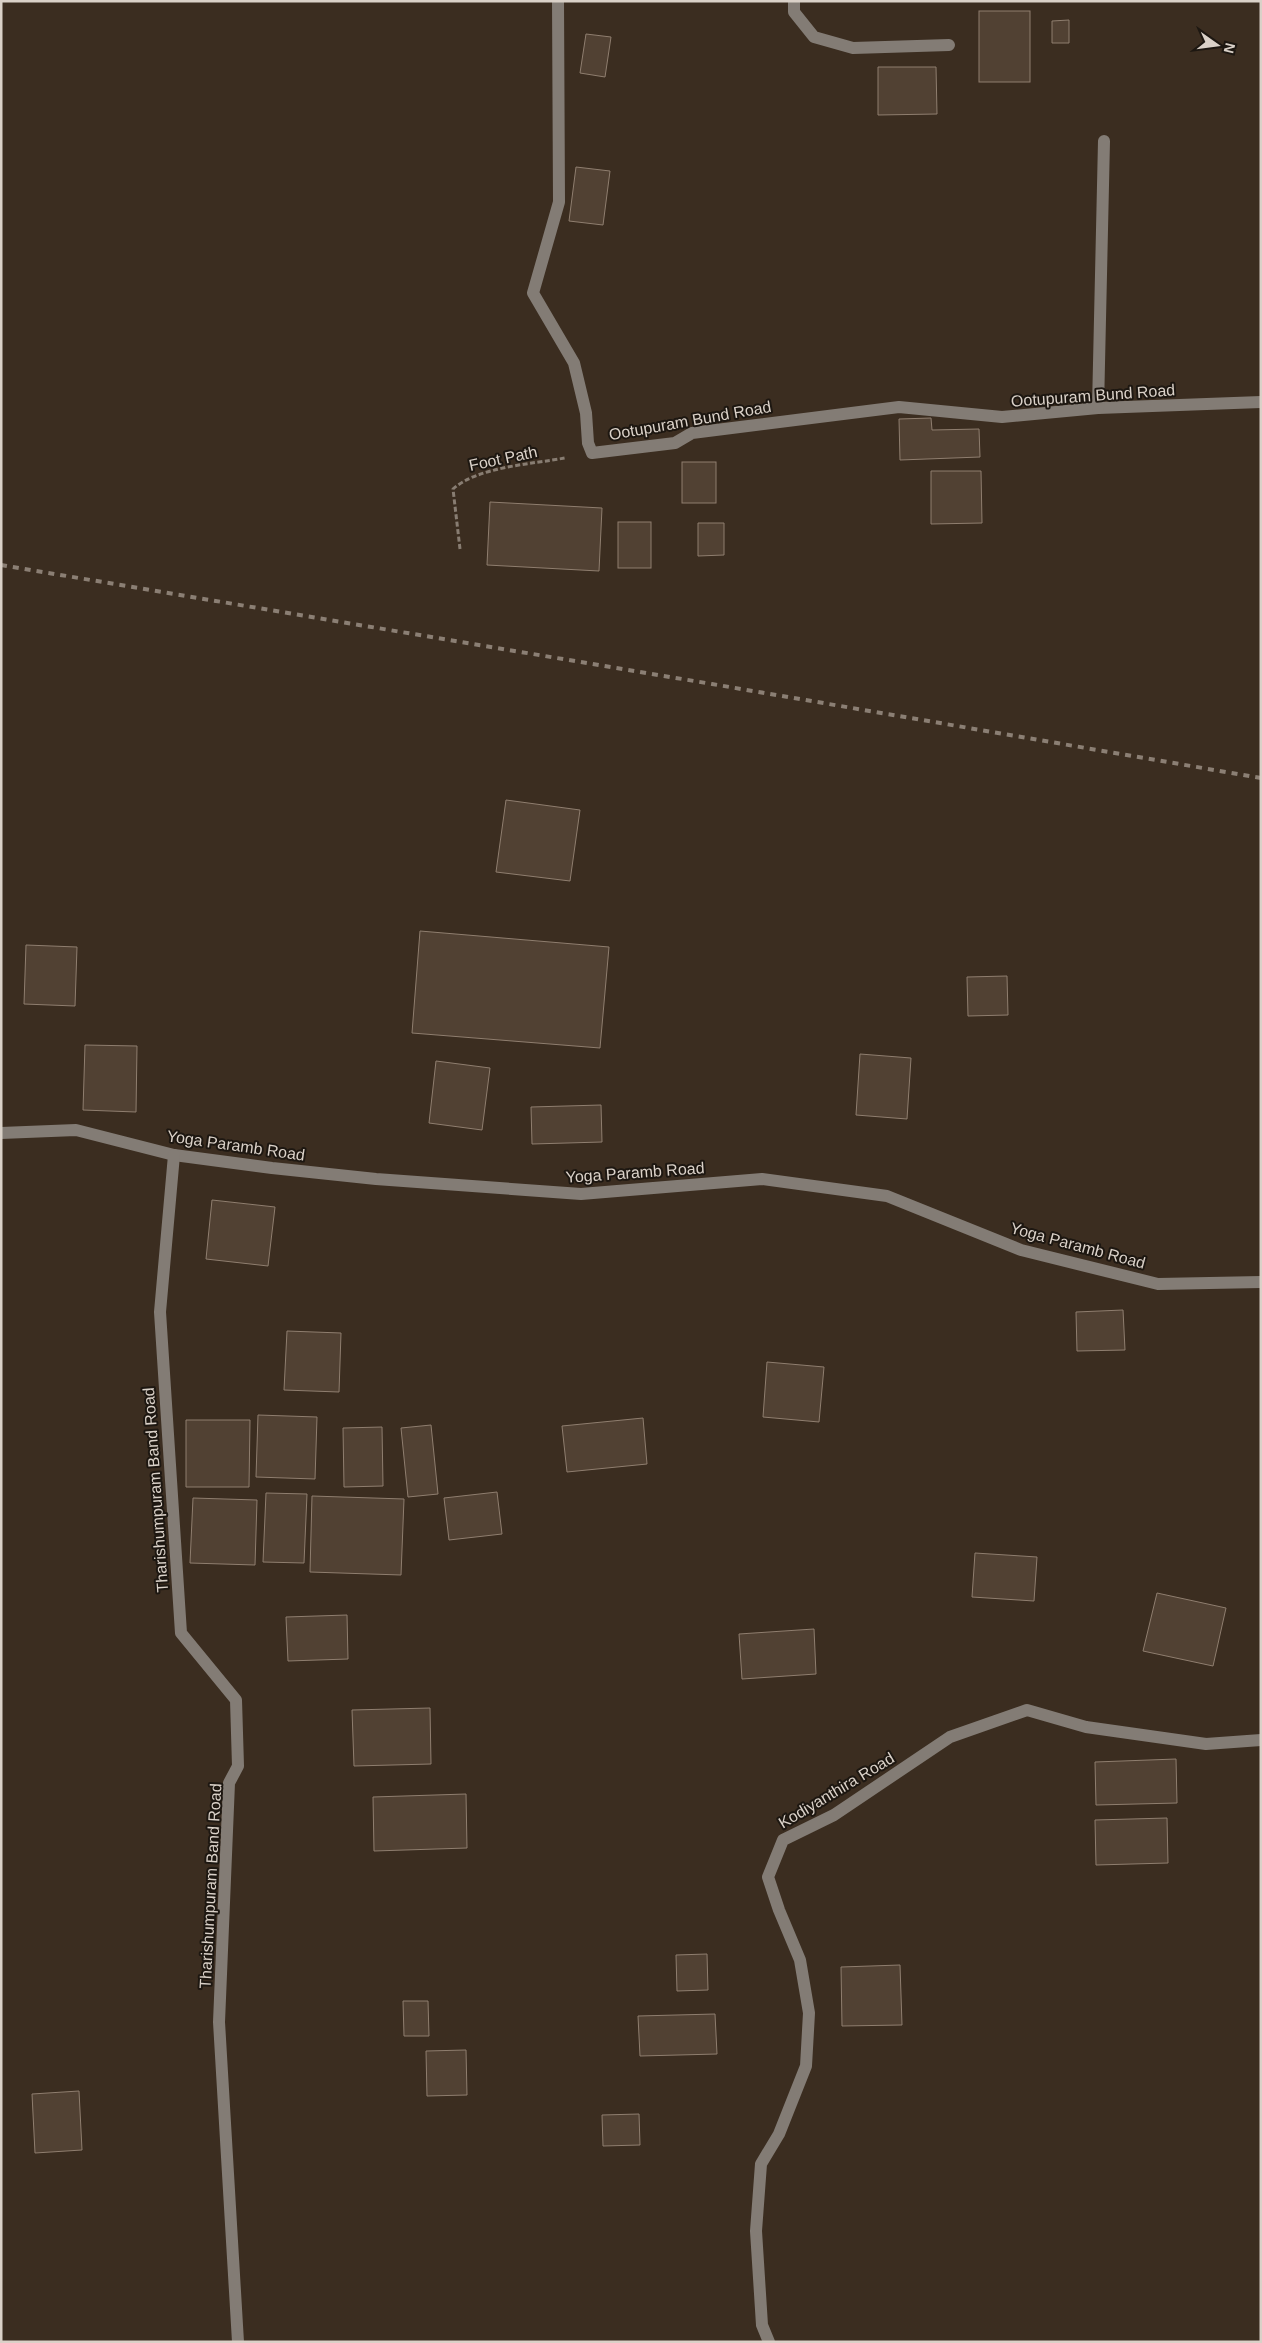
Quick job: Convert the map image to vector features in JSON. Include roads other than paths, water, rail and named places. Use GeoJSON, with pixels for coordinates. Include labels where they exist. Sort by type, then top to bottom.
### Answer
{"type":"FeatureCollection","features":[{"type":"Feature","properties":{"kind":"street","name":"Ootupuram Bund Road"},"geometry":{"type":"LineString","coordinates":[[558,1],[559,202],[534,293],[574,362],[586,413],[588,443],[592,453],[675,443],[692,433],[899,407],[1002,417],[1098,408],[1261,402]]}},
{"type":"Feature","properties":{"kind":"street"},"geometry":{"type":"LineString","coordinates":[[794,1],[794,12],[814,37],[845,46],[853,48],[949,45]]}},
{"type":"Feature","properties":{"kind":"street"},"geometry":{"type":"LineString","coordinates":[[1098,408],[1104,141]]}},
{"type":"Feature","properties":{"kind":"street","name":"Yoga Paramb Road"},"geometry":{"type":"LineString","coordinates":[[1,1132],[76,1130],[174,1155],[272,1168],[376,1179],[581,1194],[762,1179],[887,1196],[1021,1250],[1158,1284],[1261,1282]]}},
{"type":"Feature","properties":{"kind":"street","name":"Tharishumpuram Band Road"},"geometry":{"type":"LineString","coordinates":[[174,1155],[160,1312],[181,1633],[236,1700],[238,1766],[229,1783],[219,2022],[238,2342]]}},
{"type":"Feature","properties":{"kind":"street","name":"Kodiyanthira Road"},"geometry":{"type":"LineString","coordinates":[[769,2342],[762,2324],[756,2231],[760,2164],[779,2134],[806,2066],[810,2013],[800,1960],[768,1876],[783,1840],[834,1815],[950,1737],[1026,1710],[1086,1726],[1206,1744],[1261,1740]]}},
{"type":"Feature","properties":{"kind":"railway"},"geometry":{"type":"LineString","coordinates":[[1,565],[1261,778]]}}]}
